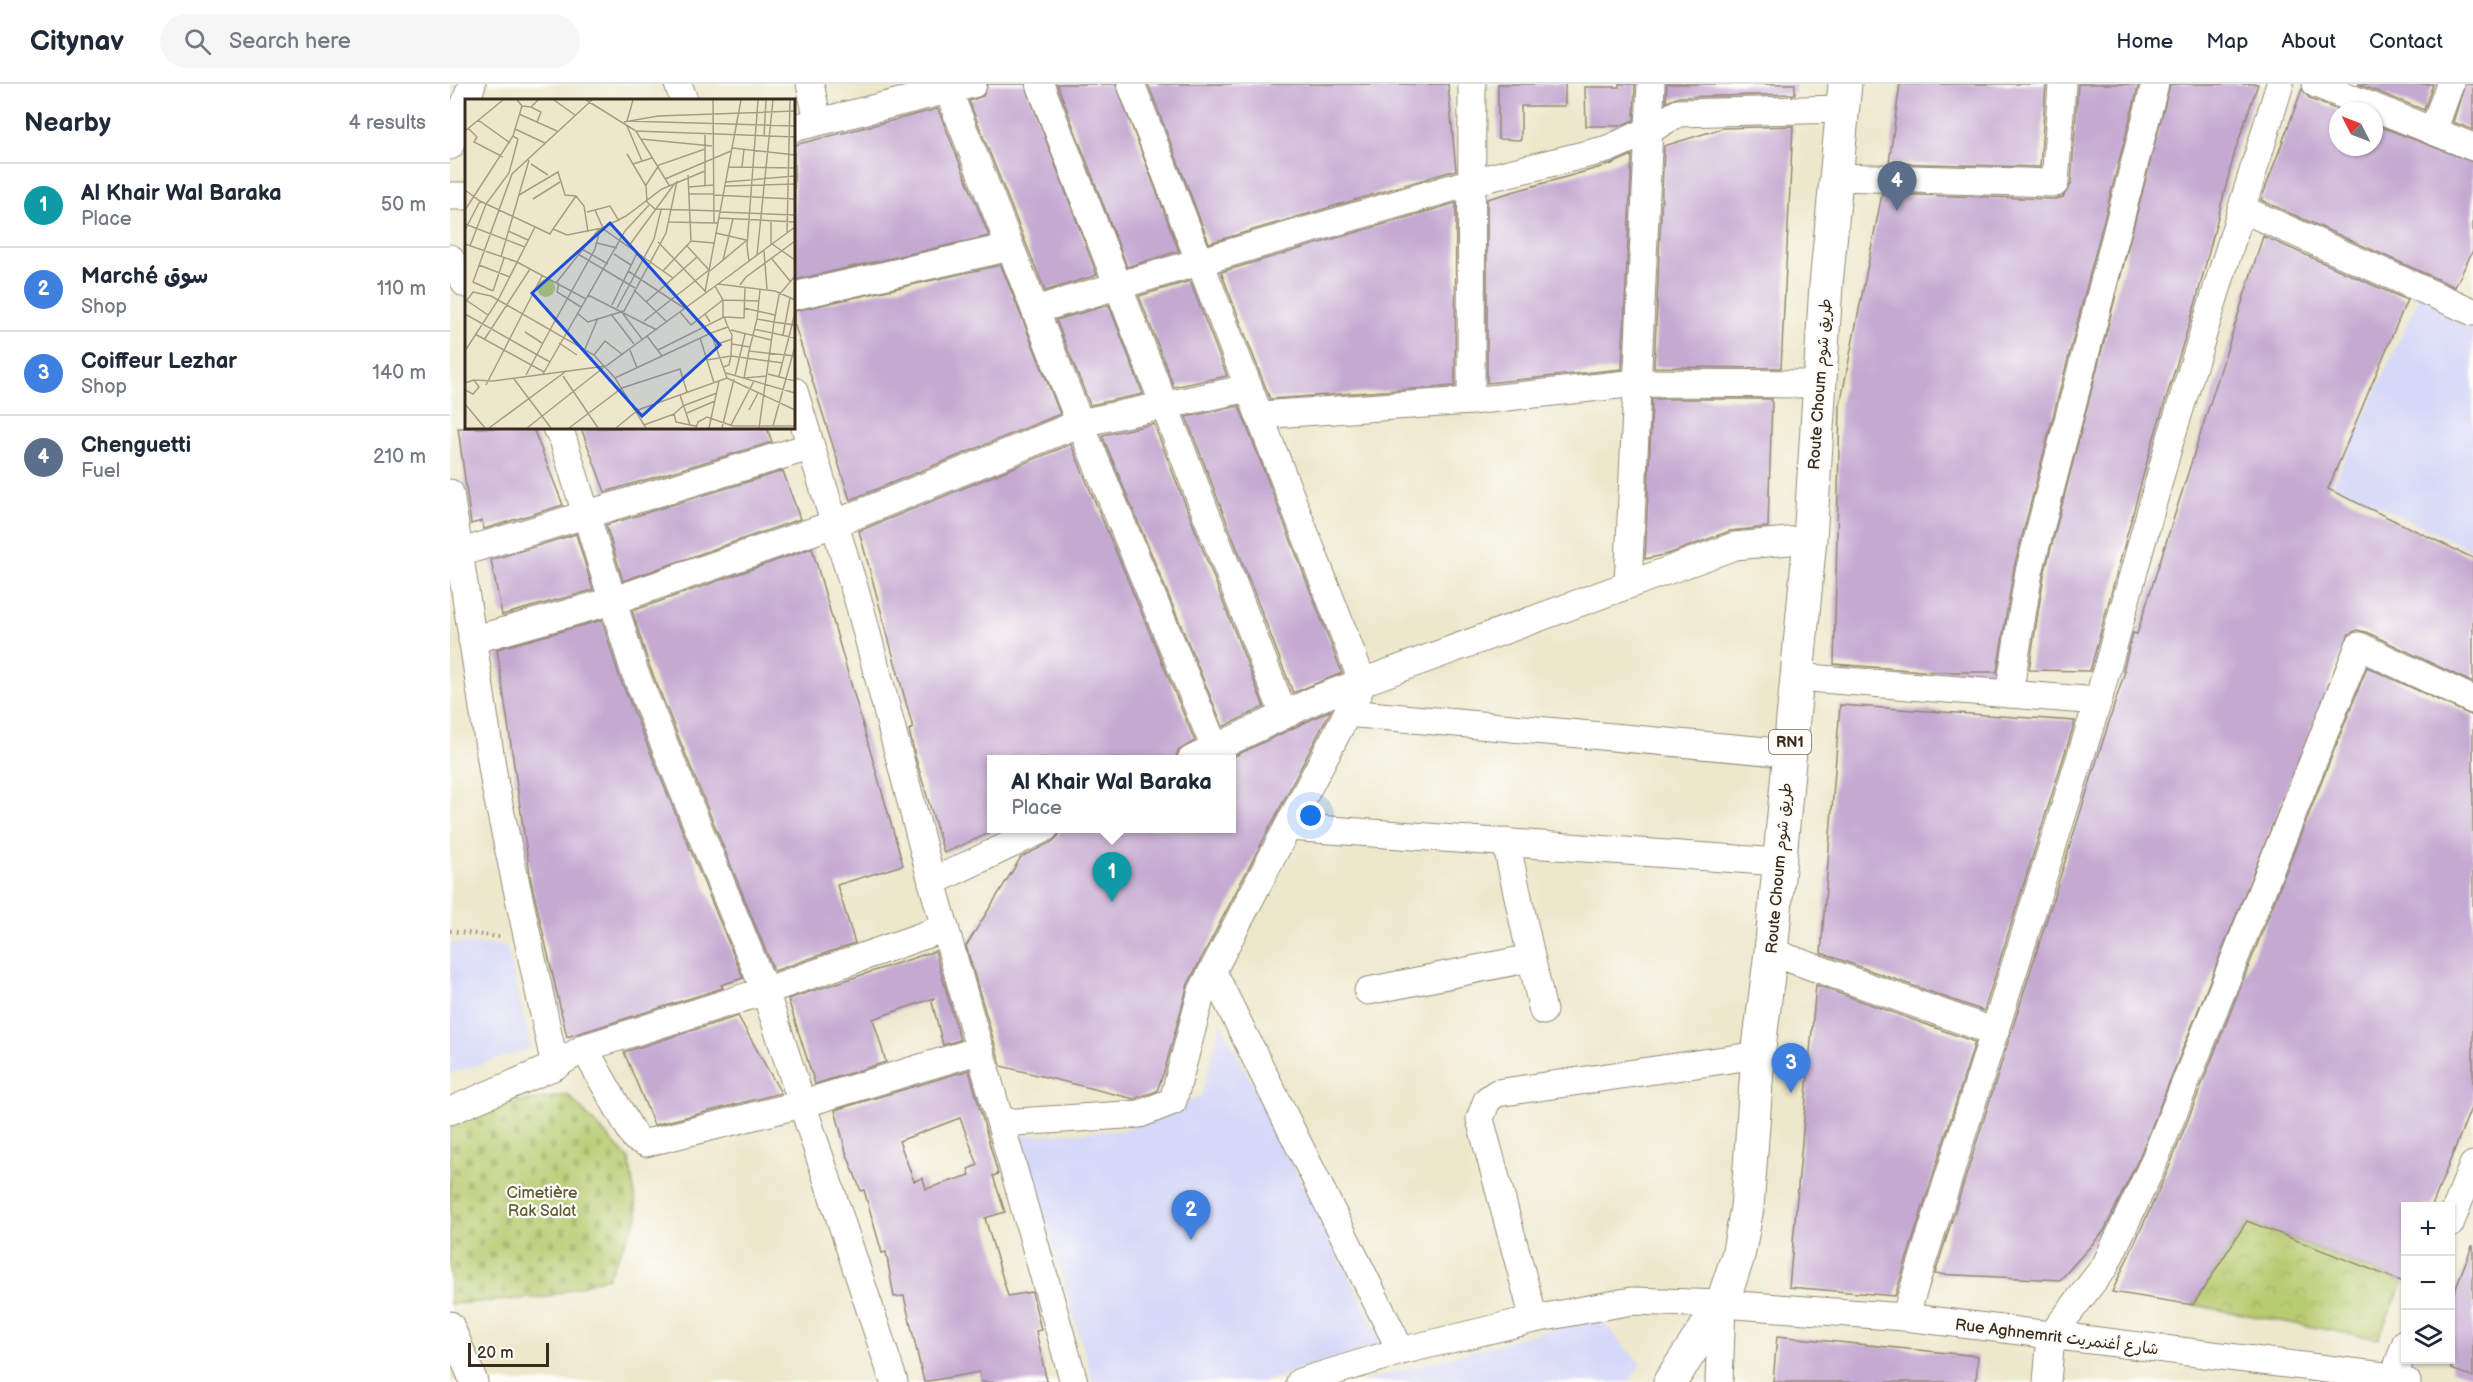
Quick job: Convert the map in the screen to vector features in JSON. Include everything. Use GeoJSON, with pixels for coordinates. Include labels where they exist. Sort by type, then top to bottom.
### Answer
{"type":"FeatureCollection","features":[{"type":"Feature","properties":{"kind":"highway","name":"Route Choum طريق شوم"},"geometry":{"type":"LineString","coordinates":[[1670,1382],[1722,1304],[1738,1256],[1747,1208],[1758,1055],[1771,952],[1810,539],[1818,384],[1844,97]]}},
{"type":"Feature","properties":{"kind":"street"},"geometry":{"type":"LineString","coordinates":[[467,99],[472,84]]}},
{"type":"Feature","properties":{"kind":"street"},"geometry":{"type":"LineString","coordinates":[[678,84],[684,99]]}},
{"type":"Feature","properties":{"kind":"street"},"geometry":{"type":"LineString","coordinates":[[810,84],[806,124],[961,87],[1010,247],[1080,423],[1215,748]]}},
{"type":"Feature","properties":{"kind":"street"},"geometry":{"type":"LineString","coordinates":[[1040,84],[1284,715]]}},
{"type":"Feature","properties":{"kind":"street"},"geometry":{"type":"LineString","coordinates":[[1000,1123],[1140,1114],[1173,1101],[1203,992],[1363,683],[1131,84]]}},
{"type":"Feature","properties":{"kind":"street"},"geometry":{"type":"LineString","coordinates":[[1472,84],[1472,401]]}},
{"type":"Feature","properties":{"kind":"street"},"geometry":{"type":"LineString","coordinates":[[1628,585],[1651,84]]}},
{"type":"Feature","properties":{"kind":"street"},"geometry":{"type":"LineString","coordinates":[[1836,177],[2055,183],[2062,84]]}},
{"type":"Feature","properties":{"kind":"street"},"geometry":{"type":"LineString","coordinates":[[2009,694],[2029,572],[2155,84]]}},
{"type":"Feature","properties":{"kind":"street"},"geometry":{"type":"LineString","coordinates":[[1905,1317],[2098,701],[2170,441],[2280,84]]}},
{"type":"Feature","properties":{"kind":"street"},"geometry":{"type":"LineString","coordinates":[[2316,84],[2473,147]]}},
{"type":"Feature","properties":{"kind":"street"},"geometry":{"type":"LineString","coordinates":[[2433,131],[2450,84]]}},
{"type":"Feature","properties":{"kind":"street"},"geometry":{"type":"LineString","coordinates":[[1035,310],[1472,182],[1608,149],[1648,131],[1678,113],[1844,97]]}},
{"type":"Feature","properties":{"kind":"street"},"geometry":{"type":"LineString","coordinates":[[450,146],[465,104]]}},
{"type":"Feature","properties":{"kind":"street"},"geometry":{"type":"LineString","coordinates":[[2241,209],[2473,312]]}},
{"type":"Feature","properties":{"kind":"street"},"geometry":{"type":"LineString","coordinates":[[795,296],[1010,247]]}},
{"type":"Feature","properties":{"kind":"street"},"geometry":{"type":"LineString","coordinates":[[450,258],[465,282]]}},
{"type":"Feature","properties":{"kind":"street"},"geometry":{"type":"LineString","coordinates":[[1259,415],[1472,401],[1637,383],[1818,384]]}},
{"type":"Feature","properties":{"kind":"street"},"geometry":{"type":"LineString","coordinates":[[472,639],[612,601],[834,524],[1080,423],[1249,388]]}},
{"type":"Feature","properties":{"kind":"street"},"geometry":{"type":"LineString","coordinates":[[795,395],[809,447],[860,607],[932,882],[1074,1382]]}},
{"type":"Feature","properties":{"kind":"street"},"geometry":{"type":"LineString","coordinates":[[557,429],[562,436],[634,670],[765,992],[894,1382]]}},
{"type":"Feature","properties":{"kind":"street"},"geometry":{"type":"LineString","coordinates":[[459,553],[809,447]]}},
{"type":"Feature","properties":{"kind":"street"},"geometry":{"type":"LineString","coordinates":[[450,493],[495,786],[555,1066]]}},
{"type":"Feature","properties":{"kind":"street"},"geometry":{"type":"LineString","coordinates":[[1200,755],[1284,715],[1363,683],[1735,546],[1810,539]]}},
{"type":"Feature","properties":{"kind":"street"},"geometry":{"type":"LineString","coordinates":[[2048,1382],[2051,1336],[2105,1266],[2152,1164],[2359,646],[2473,700]]}},
{"type":"Feature","properties":{"kind":"street"},"geometry":{"type":"LineString","coordinates":[[1796,677],[2098,701]]}},
{"type":"Feature","properties":{"kind":"street"},"geometry":{"type":"LineString","coordinates":[[1347,713],[1789,753]]}},
{"type":"Feature","properties":{"kind":"street"},"geometry":{"type":"LineString","coordinates":[[1288,827],[1779,862]]}},
{"type":"Feature","properties":{"kind":"street"},"geometry":{"type":"LineString","coordinates":[[932,882],[1035,833]]}},
{"type":"Feature","properties":{"kind":"street"},"geometry":{"type":"LineString","coordinates":[[1506,842],[1543,1011]]}},
{"type":"Feature","properties":{"kind":"street"},"geometry":{"type":"LineString","coordinates":[[450,1111],[555,1066],[584,1048],[765,992],[945,928]]}},
{"type":"Feature","properties":{"kind":"street"},"geometry":{"type":"LineString","coordinates":[[1771,952],[1995,1032]]}},
{"type":"Feature","properties":{"kind":"street"},"geometry":{"type":"LineString","coordinates":[[1368,990],[1531,958]]}},
{"type":"Feature","properties":{"kind":"street"},"geometry":{"type":"LineString","coordinates":[[1213,972],[1401,1351]]}},
{"type":"Feature","properties":{"kind":"street"},"geometry":{"type":"LineString","coordinates":[[584,1048],[635,1138],[646,1143],[802,1104],[980,1050]]}},
{"type":"Feature","properties":{"kind":"street"},"geometry":{"type":"LineString","coordinates":[[1534,1318],[1480,1119],[1487,1100],[1497,1093],[1758,1055]]}},
{"type":"Feature","properties":{"kind":"street"},"geometry":{"type":"LineString","coordinates":[[2455,1213],[2473,1165]]}},
{"type":"Feature","properties":{"kind":"street","name":"Rue Aghnemrit شارع أغنمريت"},"geometry":{"type":"LineString","coordinates":[[1300,1382],[1401,1351],[1534,1318],[1632,1301],[1722,1304],[1905,1317],[2397,1380]]}},
{"type":"Feature","properties":{"kind":"street"},"geometry":{"type":"LineString","coordinates":[[1719,1382],[1722,1304]]}},
{"type":"Feature","properties":{"kind":"street"},"geometry":{"type":"LineString","coordinates":[[450,1325],[474,1382]]}},
{"type":"Feature","properties":{"kind":"street"},"geometry":{"type":"LineString","coordinates":[[2397,1380],[2401,1363]]}},
{"type":"Feature","properties":{"kind":"path"},"geometry":{"type":"LineString","coordinates":[[450,931],[528,940]]}},
{"type":"Feature","properties":{"kind":"shaded area"},"geometry":{"type":"Polygon","coordinates":[[[2423,289],[2473,315],[2473,551],[2333,484],[2423,289]]]}},
{"type":"Feature","properties":{"kind":"shaded area"},"geometry":{"type":"Polygon","coordinates":[[[450,943],[507,946],[531,1048],[450,1074],[450,943]]]}},
{"type":"Feature","properties":{"kind":"shaded area"},"geometry":{"type":"Polygon","coordinates":[[[1221,1022],[1383,1344],[1261,1382],[1093,1382],[1021,1136],[1124,1130],[1201,1096],[1221,1022]]]}},
{"type":"Feature","properties":{"kind":"shaded area"},"geometry":{"type":"Polygon","coordinates":[[[1597,1316],[1641,1364],[1629,1382],[1361,1382],[1597,1316]]]}},
{"type":"Feature","properties":{"kind":"green space","name":"Cimetière Rak Salat"},"geometry":{"type":"Polygon","coordinates":[[[568,1095],[629,1159],[638,1216],[608,1277],[547,1297],[450,1304],[450,1111],[568,1095]]]}},
{"type":"Feature","properties":{"kind":"green space"},"geometry":{"type":"Polygon","coordinates":[[[2247,1221],[2401,1281],[2401,1287],[2378,1339],[2193,1305],[2247,1221]]]}},
{"type":"Feature","properties":{"kind":"building"},"geometry":{"type":"Polygon","coordinates":[[[988,84],[1025,84],[1097,275],[1045,291],[969,101],[983,96],[988,84]]]}},
{"type":"Feature","properties":{"kind":"building"},"geometry":{"type":"Polygon","coordinates":[[[1057,84],[1116,84],[1179,251],[1127,267],[1057,84]]]}},
{"type":"Feature","properties":{"kind":"building"},"geometry":{"type":"Polygon","coordinates":[[[1148,84],[1448,84],[1456,170],[1209,243],[1148,84]]]}},
{"type":"Feature","properties":{"kind":"building"},"geometry":{"type":"Polygon","coordinates":[[[1498,84],[1565,84],[1565,106],[1521,106],[1521,140],[1498,139],[1498,84]]]}},
{"type":"Feature","properties":{"kind":"building"},"geometry":{"type":"Polygon","coordinates":[[[1619,84],[1635,84],[1634,120],[1620,126],[1586,126],[1585,87],[1619,87],[1619,84]]]}},
{"type":"Feature","properties":{"kind":"building"},"geometry":{"type":"Polygon","coordinates":[[[1667,84],[1795,84],[1795,94],[1678,97],[1666,102],[1667,84]]]}},
{"type":"Feature","properties":{"kind":"building"},"geometry":{"type":"Polygon","coordinates":[[[1900,84],[2046,84],[2040,167],[1889,163],[1900,84]]]}},
{"type":"Feature","properties":{"kind":"building"},"geometry":{"type":"Polygon","coordinates":[[[2078,84],[2139,84],[2014,568],[1997,672],[1935,672],[1834,664],[1840,405],[1882,194],[2055,199],[2063,197],[2071,184],[2078,84]]]}},
{"type":"Feature","properties":{"kind":"building"},"geometry":{"type":"Polygon","coordinates":[[[2170,84],[2258,84],[2235,151],[2196,302],[2151,447],[2090,671],[2029,670],[2044,575],[2170,84]]]}},
{"type":"Feature","properties":{"kind":"building"},"geometry":{"type":"Polygon","coordinates":[[[2358,84],[2433,84],[2424,110],[2358,84]]]}},
{"type":"Feature","properties":{"kind":"building"},"geometry":{"type":"Polygon","coordinates":[[[2465,84],[2473,84],[2473,130],[2453,122],[2465,84]]]}},
{"type":"Feature","properties":{"kind":"building"},"geometry":{"type":"Polygon","coordinates":[[[2302,89],[2310,99],[2329,106],[2329,156],[2383,156],[2383,127],[2473,162],[2473,250],[2455,287],[2261,200],[2302,89]]]}},
{"type":"Feature","properties":{"kind":"building"},"geometry":{"type":"Polygon","coordinates":[[[938,109],[989,236],[795,280],[795,145],[938,109]]]}},
{"type":"Feature","properties":{"kind":"building"},"geometry":{"type":"Polygon","coordinates":[[[1793,126],[1781,368],[1654,367],[1664,146],[1723,128],[1793,126]]]}},
{"type":"Feature","properties":{"kind":"building"},"geometry":{"type":"Polygon","coordinates":[[[1632,155],[1622,369],[1487,383],[1487,199],[1612,164],[1632,155]]]}},
{"type":"Feature","properties":{"kind":"building"},"geometry":{"type":"Polygon","coordinates":[[[1456,203],[1455,386],[1270,399],[1221,272],[1456,203]]]}},
{"type":"Feature","properties":{"kind":"building"},"geometry":{"type":"Polygon","coordinates":[[[2263,236],[2407,300],[2328,489],[2473,558],[2473,683],[2366,632],[2357,630],[2349,634],[2139,1158],[2104,1231],[2060,1280],[1935,1274],[2125,671],[2123,671],[2133,633],[2137,634],[2263,236]]]}},
{"type":"Feature","properties":{"kind":"building"},"geometry":{"type":"Polygon","coordinates":[[[1001,265],[1060,414],[850,500],[795,326],[795,311],[1001,265]]]}},
{"type":"Feature","properties":{"kind":"building"},"geometry":{"type":"Polygon","coordinates":[[[1190,281],[1227,376],[1174,387],[1139,296],[1190,281]]]}},
{"type":"Feature","properties":{"kind":"building"},"geometry":{"type":"Polygon","coordinates":[[[1109,305],[1143,394],[1090,405],[1056,320],[1109,305]]]}},
{"type":"Feature","properties":{"kind":"building"},"geometry":{"type":"Polygon","coordinates":[[[1652,399],[1772,399],[1768,527],[1730,531],[1668,554],[1645,559],[1652,399]]]}},
{"type":"Feature","properties":{"kind":"building"},"geometry":{"type":"Polygon","coordinates":[[[1239,406],[1342,673],[1293,693],[1186,417],[1239,406]]]}},
{"type":"Feature","properties":{"kind":"building"},"geometry":{"type":"Polygon","coordinates":[[[1154,424],[1264,707],[1223,727],[1102,435],[1154,424]]]}},
{"type":"Feature","properties":{"kind":"building"},"geometry":{"type":"Polygon","coordinates":[[[458,428],[533,429],[563,505],[484,529],[482,521],[471,524],[458,428]]]}},
{"type":"Feature","properties":{"kind":"building"},"geometry":{"type":"Polygon","coordinates":[[[581,429],[767,429],[772,442],[605,492],[581,429]]]}},
{"type":"Feature","properties":{"kind":"building"},"geometry":{"type":"Polygon","coordinates":[[[1071,444],[1195,741],[1178,751],[1176,755],[987,755],[987,833],[990,833],[944,853],[915,756],[909,730],[913,728],[859,531],[1071,444]]]}},
{"type":"Feature","properties":{"kind":"building"},"geometry":{"type":"Polygon","coordinates":[[[783,471],[800,519],[623,581],[606,525],[783,471]]]}},
{"type":"Feature","properties":{"kind":"building"},"geometry":{"type":"Polygon","coordinates":[[[576,534],[593,590],[502,615],[491,560],[576,534]]]}},
{"type":"Feature","properties":{"kind":"building"},"geometry":{"type":"Polygon","coordinates":[[[812,548],[903,865],[837,885],[855,943],[774,971],[649,665],[632,611],[812,548]]]}},
{"type":"Feature","properties":{"kind":"building"},"geometry":{"type":"Polygon","coordinates":[[[602,620],[619,676],[743,978],[721,985],[723,988],[567,1037],[531,881],[497,649],[602,620]]]}},
{"type":"Feature","properties":{"kind":"building"},"geometry":{"type":"Polygon","coordinates":[[[2367,667],[2473,716],[2473,1103],[2434,1202],[2401,1202],[2401,1281],[2247,1221],[2193,1305],[2112,1292],[2168,1170],[2367,667]]]}},
{"type":"Feature","properties":{"kind":"building"},"geometry":{"type":"Polygon","coordinates":[[[1840,705],[2075,721],[1984,1011],[1821,953],[1840,705]]]}},
{"type":"Feature","properties":{"kind":"building"},"geometry":{"type":"Polygon","coordinates":[[[1331,710],[1188,984],[1157,1091],[1134,1099],[1001,1066],[966,946],[1021,857],[1052,842],[1059,833],[1236,833],[1236,755],[1331,710]]]}},
{"type":"Feature","properties":{"kind":"building"},"geometry":{"type":"Polygon","coordinates":[[[935,951],[960,1040],[943,1045],[932,1002],[934,998],[873,1019],[886,1062],[815,1084],[788,999],[935,951]]]}},
{"type":"Feature","properties":{"kind":"building"},"geometry":{"type":"Polygon","coordinates":[[[1816,985],[1975,1042],[1895,1296],[1789,1287],[1816,985]]]}},
{"type":"Feature","properties":{"kind":"building"},"geometry":{"type":"Polygon","coordinates":[[[738,1016],[781,1093],[654,1125],[624,1052],[738,1016]]]}},
{"type":"Feature","properties":{"kind":"building"},"geometry":{"type":"Polygon","coordinates":[[[969,1070],[998,1174],[993,1176],[1005,1212],[985,1218],[1008,1296],[1032,1292],[1041,1330],[1036,1331],[1047,1382],[981,1382],[979,1372],[924,1382],[904,1296],[894,1297],[886,1252],[882,1253],[864,1190],[861,1191],[846,1152],[835,1110],[969,1070]],[[960,1118],[899,1141],[914,1181],[923,1178],[926,1189],[970,1175],[968,1169],[978,1165],[960,1118]]]}},
{"type":"Feature","properties":{"kind":"building"},"geometry":{"type":"Polygon","coordinates":[[[2473,1246],[2473,1377],[2451,1369],[2451,1364],[2455,1364],[2455,1290],[2473,1246]]]}},
{"type":"Feature","properties":{"kind":"building"},"geometry":{"type":"Polygon","coordinates":[[[1777,1336],[1978,1356],[1976,1382],[1773,1382],[1777,1336]]]}},
{"type":"Feature","properties":{"kind":"place","name":"Chenguetti"},"geometry":{"type":"Point","coordinates":[1897,211]}},
{"type":"Feature","properties":{"kind":"place","name":"Al Khair Wal Baraka"},"geometry":{"type":"Point","coordinates":[1112,902]}},
{"type":"Feature","properties":{"kind":"place","name":"Coiffeur Lezhar"},"geometry":{"type":"Point","coordinates":[1791,1093]}},
{"type":"Feature","properties":{"kind":"place","name":"Marché سوق"},"geometry":{"type":"Point","coordinates":[1191,1240]}}]}
